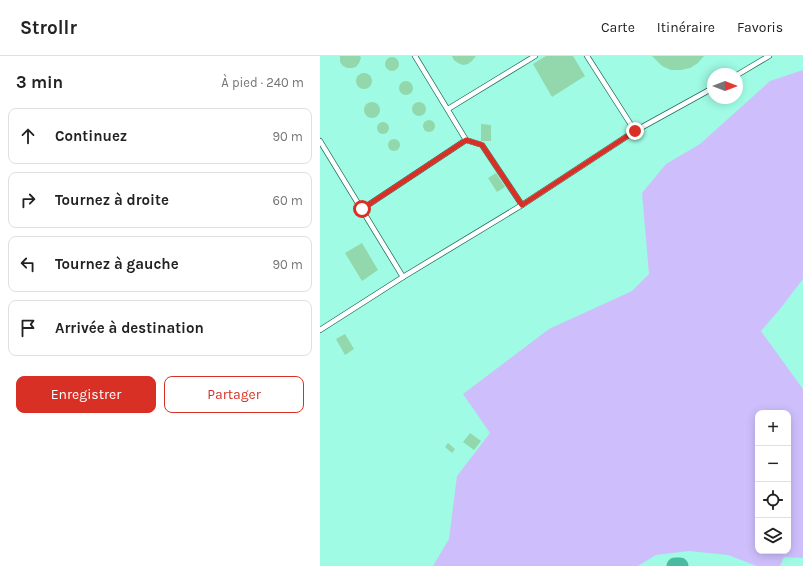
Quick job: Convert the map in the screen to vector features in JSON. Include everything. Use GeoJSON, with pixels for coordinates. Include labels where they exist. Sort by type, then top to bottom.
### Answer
{"type":"FeatureCollection","features":[{"type":"Feature","properties":{"kind":"lane"},"geometry":{"type":"LineString","coordinates":[[415,56],[466,140],[482,145],[522,205]]}},
{"type":"Feature","properties":{"kind":"lane"},"geometry":{"type":"LineString","coordinates":[[448,109],[535,56]]}},
{"type":"Feature","properties":{"kind":"lane"},"geometry":{"type":"LineString","coordinates":[[587,56],[635,131]]}},
{"type":"Feature","properties":{"kind":"lane"},"geometry":{"type":"LineString","coordinates":[[743,71],[769,56]]}},
{"type":"Feature","properties":{"kind":"lane"},"geometry":{"type":"LineString","coordinates":[[320,330],[522,205],[635,131],[707,91]]}},
{"type":"Feature","properties":{"kind":"lane"},"geometry":{"type":"LineString","coordinates":[[320,140],[404,277]]}},
{"type":"Feature","properties":{"kind":"lane"},"geometry":{"type":"LineString","coordinates":[[362,209],[466,140]]}},
{"type":"Feature","properties":{"kind":"shaded area"},"geometry":{"type":"Polygon","coordinates":[[[803,70],[803,279],[761,331],[803,389],[803,558],[784,557],[780,566],[757,566],[728,555],[689,551],[656,555],[638,566],[433,566],[449,539],[457,476],[490,433],[463,394],[549,329],[632,291],[649,274],[642,193],[666,164],[700,144],[770,81],[803,70]]]}},
{"type":"Feature","properties":{"kind":"building"},"geometry":{"type":"Polygon","coordinates":[[[340,56],[360,56],[361,58],[356,67],[347,68],[340,62],[340,56]]]}},
{"type":"Feature","properties":{"kind":"building"},"geometry":{"type":"Polygon","coordinates":[[[452,56],[476,56],[468,64],[463,65],[454,60],[452,56]]]}},
{"type":"Feature","properties":{"kind":"building"},"geometry":{"type":"Polygon","coordinates":[[[546,56],[573,56],[585,76],[552,97],[533,64],[546,56]]]}},
{"type":"Feature","properties":{"kind":"building"},"geometry":{"type":"Polygon","coordinates":[[[652,56],[704,56],[698,63],[690,68],[671,70],[662,66],[652,56]]]}},
{"type":"Feature","properties":{"kind":"building"},"geometry":{"type":"Polygon","coordinates":[[[392,57],[397,59],[399,64],[397,69],[392,71],[387,69],[385,64],[387,59],[392,57]]]}},
{"type":"Feature","properties":{"kind":"building"},"geometry":{"type":"Polygon","coordinates":[[[364,73],[370,75],[372,81],[370,87],[364,89],[358,87],[356,81],[358,75],[364,73]]]}},
{"type":"Feature","properties":{"kind":"building"},"geometry":{"type":"Polygon","coordinates":[[[406,81],[411,83],[413,88],[411,93],[406,95],[401,93],[399,88],[401,83],[406,81]]]}},
{"type":"Feature","properties":{"kind":"building"},"geometry":{"type":"Polygon","coordinates":[[[372,102],[378,104],[380,110],[378,116],[372,118],[366,116],[364,110],[366,104],[372,102]]]}},
{"type":"Feature","properties":{"kind":"building"},"geometry":{"type":"Polygon","coordinates":[[[419,102],[424,104],[426,109],[424,114],[419,116],[414,114],[412,109],[414,104],[419,102]]]}},
{"type":"Feature","properties":{"kind":"building"},"geometry":{"type":"Polygon","coordinates":[[[429,120],[433,122],[435,126],[433,130],[429,132],[425,130],[423,126],[425,122],[429,120]]]}},
{"type":"Feature","properties":{"kind":"building"},"geometry":{"type":"Polygon","coordinates":[[[383,122],[387,124],[389,128],[387,132],[383,134],[379,132],[377,128],[379,124],[383,122]]]}},
{"type":"Feature","properties":{"kind":"building"},"geometry":{"type":"Polygon","coordinates":[[[481,124],[491,125],[491,141],[481,141],[481,124]]]}},
{"type":"Feature","properties":{"kind":"building"},"geometry":{"type":"Polygon","coordinates":[[[394,139],[398,141],[400,145],[398,149],[394,151],[390,149],[388,145],[390,141],[394,139]]]}},
{"type":"Feature","properties":{"kind":"building"},"geometry":{"type":"Polygon","coordinates":[[[496,173],[505,187],[497,192],[488,178],[496,173]]]}},
{"type":"Feature","properties":{"kind":"building"},"geometry":{"type":"Polygon","coordinates":[[[362,243],[378,270],[362,281],[345,253],[362,243]]]}},
{"type":"Feature","properties":{"kind":"building"},"geometry":{"type":"Polygon","coordinates":[[[345,334],[354,349],[345,355],[336,339],[345,334]]]}},
{"type":"Feature","properties":{"kind":"building"},"geometry":{"type":"Polygon","coordinates":[[[470,433],[481,441],[474,450],[463,442],[470,433]]]}},
{"type":"Feature","properties":{"kind":"building"},"geometry":{"type":"Polygon","coordinates":[[[448,443],[455,449],[452,453],[445,447],[448,443]]]}},
{"type":"Feature","properties":{"kind":"waterway"},"geometry":{"type":"LineString","coordinates":[[675,566],[680,566]]}},
{"type":"Feature","properties":{"kind":"route"},"geometry":{"type":"LineString","coordinates":[[362,209],[466,140],[482,145],[522,205],[635,131]]}}]}
